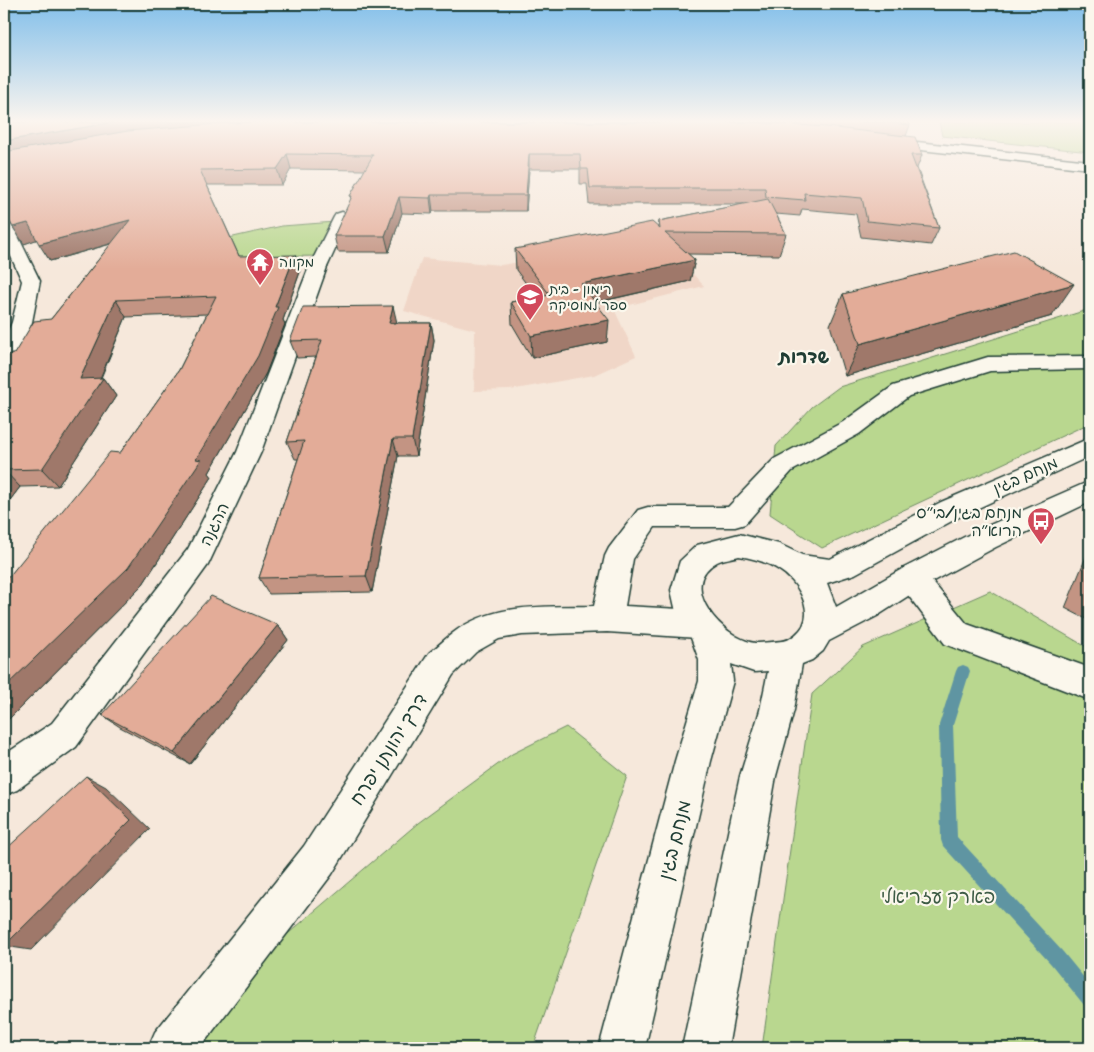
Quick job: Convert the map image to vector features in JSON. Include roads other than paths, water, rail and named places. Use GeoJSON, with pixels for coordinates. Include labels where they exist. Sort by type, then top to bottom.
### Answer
{"type":"FeatureCollection","features":[{"type":"Feature","properties":{"kind":"street","name":"ההגנה"},"geometry":{"type":"LineString","coordinates":[[4,777],[64,735],[198,557],[249,452],[318,267],[342,216]]}},
{"type":"Feature","properties":{"kind":"street"},"geometry":{"type":"LineString","coordinates":[[4,228],[8,232],[31,281],[22,322],[4,364]]}},
{"type":"Feature","properties":{"kind":"street"},"geometry":{"type":"LineString","coordinates":[[607,619],[619,556],[648,518],[735,517],[783,465],[851,428],[902,391],[988,364],[1090,363]]}},
{"type":"Feature","properties":{"kind":"street","name":"מנחם בגין"},"geometry":{"type":"LineString","coordinates":[[796,566],[830,571],[845,566],[951,508],[1090,446]]}},
{"type":"Feature","properties":{"kind":"street"},"geometry":{"type":"LineString","coordinates":[[820,630],[866,607],[912,578],[986,539],[1090,492]]}},
{"type":"Feature","properties":{"kind":"street"},"geometry":{"type":"LineString","coordinates":[[739,545],[756,547],[772,552],[796,566],[809,580],[818,596],[822,618],[820,630],[812,641],[787,656],[764,659],[742,655],[722,646],[701,628],[688,605],[685,588],[690,571],[707,554],[724,547],[739,545]]}},
{"type":"Feature","properties":{"kind":"street"},"geometry":{"type":"LineString","coordinates":[[912,578],[956,634],[1090,684]]}},
{"type":"Feature","properties":{"kind":"street","name":"דרך יהונתן יפרח"},"geometry":{"type":"LineString","coordinates":[[171,1048],[318,860],[441,664],[465,642],[493,627],[522,621],[607,619],[701,628]]}},
{"type":"Feature","properties":{"kind":"street","name":"מנחם בגין"},"geometry":{"type":"LineString","coordinates":[[622,1048],[693,761],[716,681],[715,660],[701,628]]}},
{"type":"Feature","properties":{"kind":"street"},"geometry":{"type":"LineString","coordinates":[[705,1048],[758,776],[777,710],[787,656]]}},
{"type":"Feature","properties":{"kind":"waterway"},"geometry":{"type":"LineString","coordinates":[[963,671],[946,725],[949,840],[1057,958],[1090,999]]}},
{"type":"Feature","properties":{"kind":"place","name":"מקווה"},"geometry":{"type":"Point","coordinates":[260,286]}},
{"type":"Feature","properties":{"kind":"place","name":"רימון - בית ספר למוסיקה"},"geometry":{"type":"Point","coordinates":[530,321]}},
{"type":"Feature","properties":{"kind":"place","name":"מנחם בגין/בי״ס הרוא״ה"},"geometry":{"type":"Point","coordinates":[1041,545]}},
{"type":"Feature","properties":{"kind":"district","name":"שדרות"},"geometry":{"type":"Point","coordinates":[804,357]}},
{"type":"Feature","properties":{"kind":"park label","name":"פארק עזריאלי"},"geometry":{"type":"Point","coordinates":[938,896]}}]}
